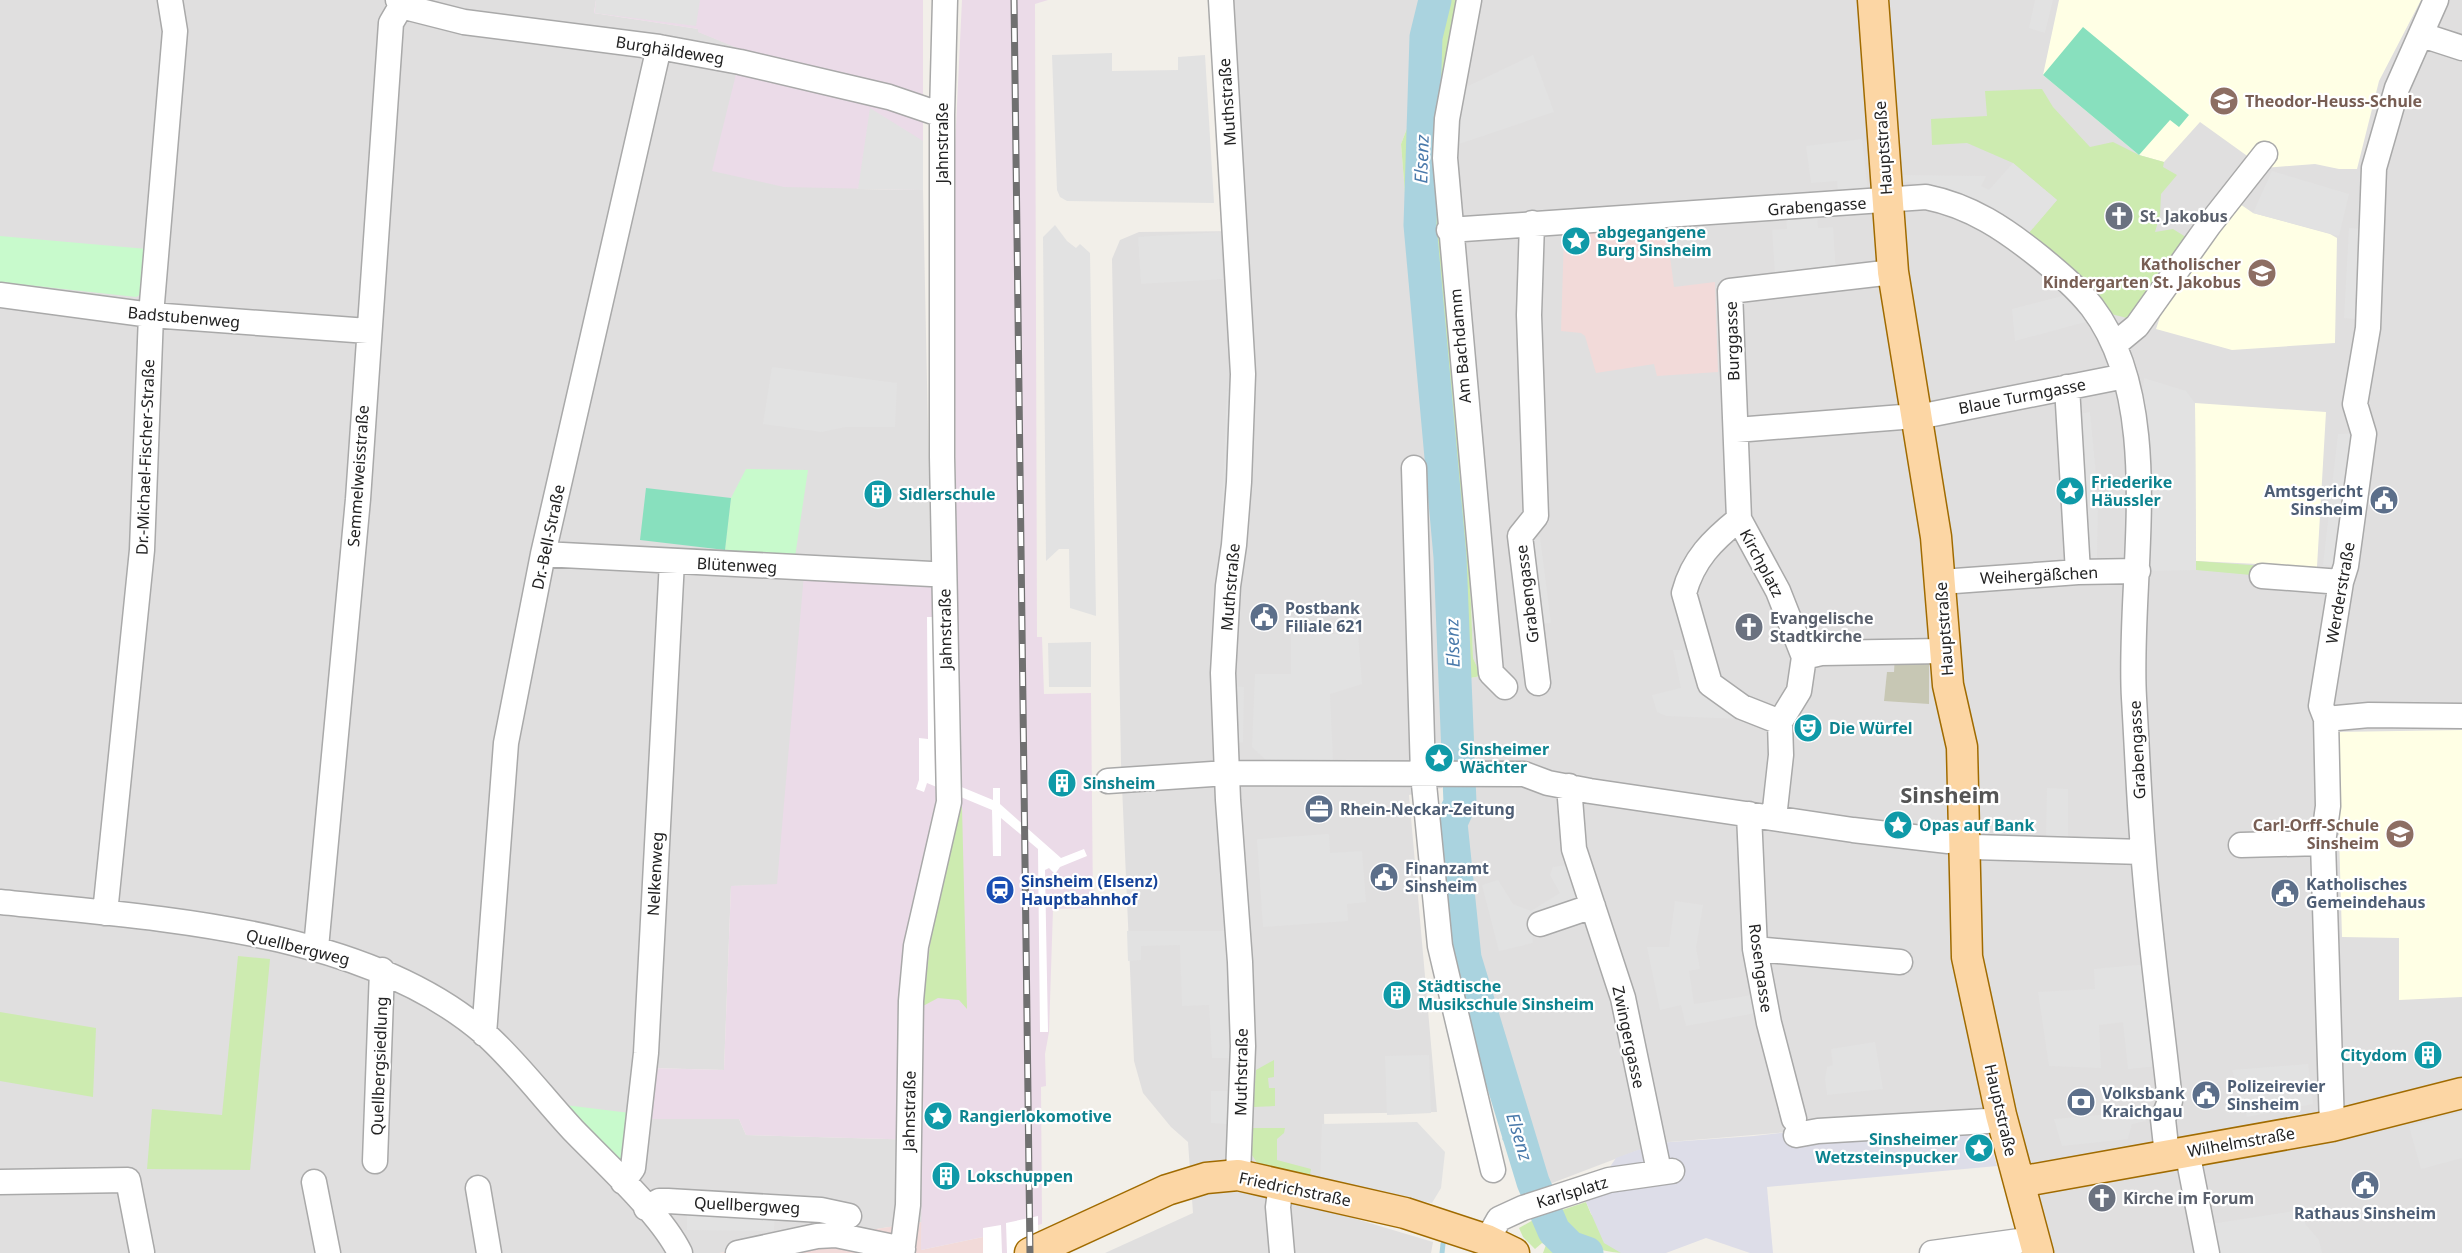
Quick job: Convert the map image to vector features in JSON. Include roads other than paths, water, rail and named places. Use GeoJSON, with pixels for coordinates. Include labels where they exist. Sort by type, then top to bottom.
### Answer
{"type":"FeatureCollection","features":[{"type":"Feature","properties":{"kind":"main road","name":"Hauptstraße"},"geometry":{"type":"LineString","coordinates":[[1873,0],[1893,272],[1918,417],[1941,582],[1943,651],[1947,685],[1962,747],[1966,957],[2001,1115],[2036,1246]]}},
{"type":"Feature","properties":{"kind":"main road","name":"Wilhelmstraße"},"geometry":{"type":"LineString","coordinates":[[2019,1182],[2332,1126],[2462,1093]]}},
{"type":"Feature","properties":{"kind":"main road","name":"Friedrichstraße"},"geometry":{"type":"LineString","coordinates":[[1030,1253],[1167,1190],[1206,1178],[1238,1174],[1405,1213],[1487,1240],[1514,1253]]}},
{"type":"Feature","properties":{"kind":"street","name":"Dr.-Michael-Fischer-Straße"},"geometry":{"type":"LineString","coordinates":[[105,913],[142,550],[151,315],[175,31],[170,0]]}},
{"type":"Feature","properties":{"kind":"street","name":"Jahnstraße"},"geometry":{"type":"LineString","coordinates":[[902,1251],[908,1205],[911,1001],[916,946],[949,802],[942,457],[942,115],[945,0]]}},
{"type":"Feature","properties":{"kind":"street","name":"Muthstraße"},"geometry":{"type":"LineString","coordinates":[[1221,0],[1243,374],[1237,503],[1228,586],[1223,673],[1242,1004],[1238,1174]]}},
{"type":"Feature","properties":{"kind":"street","name":"Am Bachdamm"},"geometry":{"type":"LineString","coordinates":[[1469,0],[1447,120],[1444,158],[1491,673],[1505,687]]}},
{"type":"Feature","properties":{"kind":"street","name":"Werderstraße"},"geometry":{"type":"LineString","coordinates":[[2332,1126],[2323,843],[2328,806],[2326,719],[2321,706],[2341,582],[2346,566],[2364,434],[2355,404],[2368,328],[2374,168],[2397,88],[2436,0]]}},
{"type":"Feature","properties":{"kind":"street","name":"Burghäldeweg"},"geometry":{"type":"LineString","coordinates":[[400,3],[464,22],[659,47],[740,62],[889,97],[942,115]]}},
{"type":"Feature","properties":{"kind":"street","name":"Semmelweisstraße"},"geometry":{"type":"LineString","coordinates":[[316,948],[358,499],[391,23],[400,3]]}},
{"type":"Feature","properties":{"kind":"street"},"geometry":{"type":"LineString","coordinates":[[2422,35],[2462,48]]}},
{"type":"Feature","properties":{"kind":"street","name":"Dr.-Bell-Straße"},"geometry":{"type":"LineString","coordinates":[[484,1034],[506,743],[543,554],[659,47]]}},
{"type":"Feature","properties":{"kind":"street"},"geometry":{"type":"LineString","coordinates":[[2114,345],[2137,326],[2209,225],[2265,154]]}},
{"type":"Feature","properties":{"kind":"street","name":"Grabengasse"},"geometry":{"type":"LineString","coordinates":[[1449,230],[1926,197],[1955,203],[1977,212],[2020,241],[2067,280],[2092,308],[2114,345],[2125,376],[2131,401],[2140,492],[2134,693],[2143,852],[2170,1101],[2163,1119],[2207,1253]]}},
{"type":"Feature","properties":{"kind":"street","name":"Grabengasse"},"geometry":{"type":"LineString","coordinates":[[1532,223],[1529,327],[1536,516],[1520,536],[1538,683]]}},
{"type":"Feature","properties":{"kind":"street","name":"Burggasse"},"geometry":{"type":"LineString","coordinates":[[1739,519],[1730,291],[1893,272]]}},
{"type":"Feature","properties":{"kind":"street","name":"Badstubenweg"},"geometry":{"type":"LineString","coordinates":[[0,295],[151,315],[368,331]]}},
{"type":"Feature","properties":{"kind":"street","name":"Blaue Turmgasse"},"geometry":{"type":"LineString","coordinates":[[1736,430],[1918,417],[2125,376]]}},
{"type":"Feature","properties":{"kind":"street"},"geometry":{"type":"LineString","coordinates":[[2067,387],[2078,572]]}},
{"type":"Feature","properties":{"kind":"street"},"geometry":{"type":"LineString","coordinates":[[1414,468],[1434,774],[1440,946],[1493,1170]]}},
{"type":"Feature","properties":{"kind":"street","name":"Kirchplatz"},"geometry":{"type":"LineString","coordinates":[[1739,519],[1778,591],[1804,657],[1799,691],[1780,722],[1742,707],[1710,684],[1684,593],[1686,582],[1709,542],[1739,519]]}},
{"type":"Feature","properties":{"kind":"street","name":"Blütenweg"},"geometry":{"type":"LineString","coordinates":[[543,554],[931,574]]}},
{"type":"Feature","properties":{"kind":"street","name":"Nelkenweg"},"geometry":{"type":"LineString","coordinates":[[622,1182],[633,1168],[646,1053],[672,561]]}},
{"type":"Feature","properties":{"kind":"street","name":"Weihergäßchen"},"geometry":{"type":"LineString","coordinates":[[1941,582],[2078,572],[2138,571]]}},
{"type":"Feature","properties":{"kind":"street"},"geometry":{"type":"LineString","coordinates":[[2262,576],[2341,582]]}},
{"type":"Feature","properties":{"kind":"street"},"geometry":{"type":"LineString","coordinates":[[1804,657],[1821,653],[1943,651]]}},
{"type":"Feature","properties":{"kind":"street"},"geometry":{"type":"LineString","coordinates":[[2326,719],[2368,715],[2462,716]]}},
{"type":"Feature","properties":{"kind":"street"},"geometry":{"type":"LineString","coordinates":[[1774,818],[1780,722]]}},
{"type":"Feature","properties":{"kind":"street"},"geometry":{"type":"LineString","coordinates":[[1108,781],[1227,773],[1475,775],[1523,768],[1559,786],[1590,792],[1852,830],[1948,841]]}},
{"type":"Feature","properties":{"kind":"street","name":"Zwingergasse"},"geometry":{"type":"LineString","coordinates":[[1559,786],[1574,849],[1623,998],[1665,1171]]}},
{"type":"Feature","properties":{"kind":"street","name":"Rosengasse"},"geometry":{"type":"LineString","coordinates":[[1749,814],[1755,949],[1769,1023],[1795,1127],[1818,1131],[1987,1121]]}},
{"type":"Feature","properties":{"kind":"street"},"geometry":{"type":"LineString","coordinates":[[2241,845],[2323,843]]}},
{"type":"Feature","properties":{"kind":"street"},"geometry":{"type":"LineString","coordinates":[[1973,847],[2143,852]]}},
{"type":"Feature","properties":{"kind":"street","name":"Quellbergweg"},"geometry":{"type":"LineString","coordinates":[[0,902],[105,913],[227,931],[316,948],[382,970],[437,1000],[484,1034],[646,1208],[669,1234],[680,1253]]}},
{"type":"Feature","properties":{"kind":"street"},"geometry":{"type":"LineString","coordinates":[[1540,924],[1593,906]]}},
{"type":"Feature","properties":{"kind":"street"},"geometry":{"type":"LineString","coordinates":[[1755,949],[1900,962]]}},
{"type":"Feature","properties":{"kind":"street","name":"Quellbergsiedlung"},"geometry":{"type":"LineString","coordinates":[[375,1161],[382,970]]}},
{"type":"Feature","properties":{"kind":"street","name":"Karlsplatz"},"geometry":{"type":"LineString","coordinates":[[1487,1240],[1499,1219],[1528,1206],[1610,1180],[1665,1171]]}},
{"type":"Feature","properties":{"kind":"street"},"geometry":{"type":"LineString","coordinates":[[0,1182],[129,1180],[142,1252]]}},
{"type":"Feature","properties":{"kind":"street"},"geometry":{"type":"LineString","coordinates":[[314,1182],[328,1253]]}},
{"type":"Feature","properties":{"kind":"street"},"geometry":{"type":"LineString","coordinates":[[1281,1185],[1278,1207],[1282,1253]]}},
{"type":"Feature","properties":{"kind":"street"},"geometry":{"type":"LineString","coordinates":[[478,1188],[489,1253]]}},
{"type":"Feature","properties":{"kind":"street","name":"Quellbergweg"},"geometry":{"type":"LineString","coordinates":[[646,1208],[659,1201],[668,1201],[821,1210],[849,1216]]}},
{"type":"Feature","properties":{"kind":"street"},"geometry":{"type":"LineString","coordinates":[[738,1253],[818,1236],[836,1235],[902,1251]]}},
{"type":"Feature","properties":{"kind":"street"},"geometry":{"type":"LineString","coordinates":[[1932,1253],[2036,1246]]}},
{"type":"Feature","properties":{"kind":"waterway","name":"Elsenz"},"geometry":{"type":"LineString","coordinates":[[1435,0],[1426,37],[1420,225],[1450,557],[1460,803],[1451,823],[1465,958],[1533,1182],[1554,1231],[1570,1247],[1587,1253]]}},
{"type":"Feature","properties":{"kind":"waterway"},"geometry":{"type":"LineString","coordinates":[[1505,1139],[1517,1129]]}},
{"type":"Feature","properties":{"kind":"waterway"},"geometry":{"type":"LineString","coordinates":[[1442,1253],[1443,1244]]}},
{"type":"Feature","properties":{"kind":"railway"},"geometry":{"type":"LineString","coordinates":[[1014,0],[1030,1253]]}},
{"type":"Feature","properties":{"kind":"place","name":"Theodor-Heuss-Schule"},"geometry":{"type":"Point","coordinates":[2224,101]}},
{"type":"Feature","properties":{"kind":"place","name":"St. Jakobus"},"geometry":{"type":"Point","coordinates":[2119,216]}},
{"type":"Feature","properties":{"kind":"place","name":"abgegangene Burg Sinsheim"},"geometry":{"type":"Point","coordinates":[1576,241]}},
{"type":"Feature","properties":{"kind":"place","name":"Katholischer Kindergarten St. Jakobus"},"geometry":{"type":"Point","coordinates":[2262,273]}},
{"type":"Feature","properties":{"kind":"place","name":"Friederike Häussler"},"geometry":{"type":"Point","coordinates":[2070,491]}},
{"type":"Feature","properties":{"kind":"place","name":"Sidlerschule"},"geometry":{"type":"Point","coordinates":[878,494]}},
{"type":"Feature","properties":{"kind":"place","name":"Amtsgericht Sinsheim"},"geometry":{"type":"Point","coordinates":[2384,500]}},
{"type":"Feature","properties":{"kind":"place","name":"Postbank Filiale 621"},"geometry":{"type":"Point","coordinates":[1264,617]}},
{"type":"Feature","properties":{"kind":"place","name":"Evangelische Stadtkirche"},"geometry":{"type":"Point","coordinates":[1749,627]}},
{"type":"Feature","properties":{"kind":"place","name":"Die Würfel"},"geometry":{"type":"Point","coordinates":[1808,728]}},
{"type":"Feature","properties":{"kind":"place","name":"Sinsheimer Wächter"},"geometry":{"type":"Point","coordinates":[1439,758]}},
{"type":"Feature","properties":{"kind":"place","name":"Sinsheim"},"geometry":{"type":"Point","coordinates":[1062,783]}},
{"type":"Feature","properties":{"kind":"place","name":"Rhein-Neckar-Zeitung"},"geometry":{"type":"Point","coordinates":[1319,809]}},
{"type":"Feature","properties":{"kind":"place","name":"Opas auf Bank"},"geometry":{"type":"Point","coordinates":[1898,825]}},
{"type":"Feature","properties":{"kind":"place","name":"Carl-Orff-Schule Sinsheim"},"geometry":{"type":"Point","coordinates":[2400,834]}},
{"type":"Feature","properties":{"kind":"place","name":"Finanzamt Sinsheim"},"geometry":{"type":"Point","coordinates":[1384,877]}},
{"type":"Feature","properties":{"kind":"place","name":"Sinsheim (Elsenz) Hauptbahnhof"},"geometry":{"type":"Point","coordinates":[1000,890]}},
{"type":"Feature","properties":{"kind":"place","name":"Katholisches Gemeindehaus"},"geometry":{"type":"Point","coordinates":[2285,893]}},
{"type":"Feature","properties":{"kind":"place","name":"Städtische Musikschule Sinsheim"},"geometry":{"type":"Point","coordinates":[1397,995]}},
{"type":"Feature","properties":{"kind":"place","name":"Citydom"},"geometry":{"type":"Point","coordinates":[2428,1055]}},
{"type":"Feature","properties":{"kind":"place","name":"Polizeirevier Sinsheim"},"geometry":{"type":"Point","coordinates":[2206,1095]}},
{"type":"Feature","properties":{"kind":"place","name":"Volksbank Kraichgau"},"geometry":{"type":"Point","coordinates":[2081,1102]}},
{"type":"Feature","properties":{"kind":"place","name":"Rangierlokomotive"},"geometry":{"type":"Point","coordinates":[938,1116]}},
{"type":"Feature","properties":{"kind":"place","name":"Sinsheimer Wetzsteinspucker"},"geometry":{"type":"Point","coordinates":[1979,1148]}},
{"type":"Feature","properties":{"kind":"place","name":"Lokschuppen"},"geometry":{"type":"Point","coordinates":[946,1176]}},
{"type":"Feature","properties":{"kind":"place","name":"Rathaus Sinsheim"},"geometry":{"type":"Point","coordinates":[2365,1185]}},
{"type":"Feature","properties":{"kind":"place","name":"Kirche im Forum"},"geometry":{"type":"Point","coordinates":[2102,1198]}},
{"type":"Feature","properties":{"kind":"district","name":"Sinsheim"},"geometry":{"type":"Point","coordinates":[1950,795]}}]}
